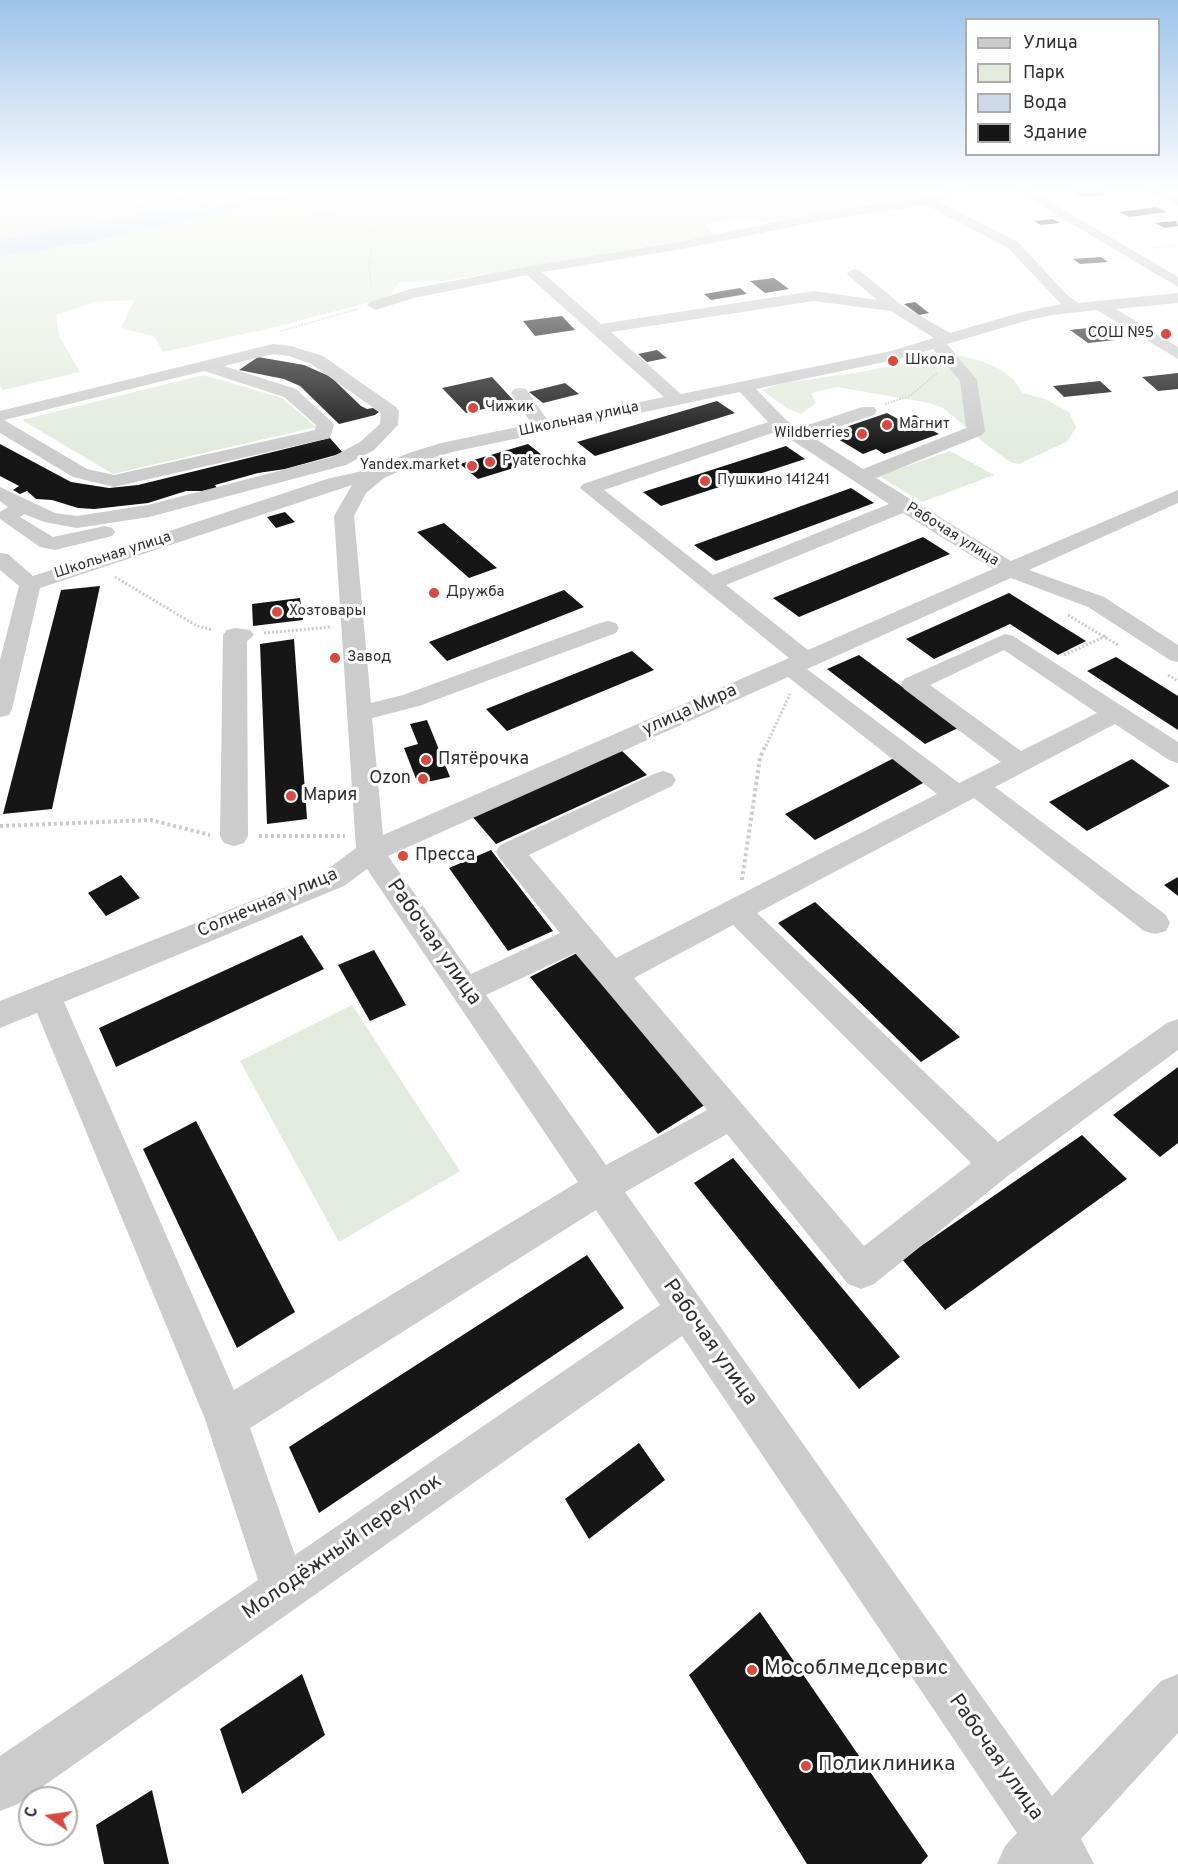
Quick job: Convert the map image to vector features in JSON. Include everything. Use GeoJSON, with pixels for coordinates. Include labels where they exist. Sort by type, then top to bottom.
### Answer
{"type":"FeatureCollection","features":[{"type":"Feature","properties":{"kind":"street"},"geometry":{"type":"LineString","coordinates":[[375,304],[411,294],[495,277]]}},
{"type":"Feature","properties":{"kind":"street"},"geometry":{"type":"LineString","coordinates":[[538,277],[677,399]]}},
{"type":"Feature","properties":{"kind":"street"},"geometry":{"type":"LineString","coordinates":[[859,277],[943,345],[968,380],[976,431],[861,477]]}},
{"type":"Feature","properties":{"kind":"street"},"geometry":{"type":"LineString","coordinates":[[1043,277],[1074,307]]}},
{"type":"Feature","properties":{"kind":"street"},"geometry":{"type":"LineString","coordinates":[[596,330],[814,296],[895,307]]}},
{"type":"Feature","properties":{"kind":"street","name":"Школьная улица"},"geometry":{"type":"LineString","coordinates":[[30,584],[334,483],[377,474],[416,457],[448,447],[943,345],[1025,316],[1074,307],[1178,298]]}},
{"type":"Feature","properties":{"kind":"street"},"geometry":{"type":"LineString","coordinates":[[1100,305],[1178,354]]}},
{"type":"Feature","properties":{"kind":"street"},"geometry":{"type":"LineString","coordinates":[[0,416],[273,349],[291,351],[317,360],[390,411],[388,425],[367,446],[339,461],[149,511],[77,522],[51,518],[23,507],[0,493]]}},
{"type":"Feature","properties":{"kind":"street"},"geometry":{"type":"LineString","coordinates":[[0,424],[80,473],[114,481],[323,434],[325,424],[290,393],[206,366]]}},
{"type":"Feature","properties":{"kind":"street","name":"Рабочая улица"},"geometry":{"type":"LineString","coordinates":[[744,386],[788,429],[904,505],[1010,570],[1096,602],[1178,655]]}},
{"type":"Feature","properties":{"kind":"street"},"geometry":{"type":"LineString","coordinates":[[520,393],[543,427]]}},
{"type":"Feature","properties":{"kind":"street"},"geometry":{"type":"LineString","coordinates":[[868,411],[788,429],[590,488],[710,584],[799,668],[967,791],[1155,923]]}},
{"type":"Feature","properties":{"kind":"street"},"geometry":{"type":"LineString","coordinates":[[370,844],[344,516],[358,490],[377,474]]}},
{"type":"Feature","properties":{"kind":"street","name":"улица Мира"},"geometry":{"type":"LineString","coordinates":[[370,844],[799,668],[1010,570],[1178,496]]}},
{"type":"Feature","properties":{"kind":"street"},"geometry":{"type":"LineString","coordinates":[[710,584],[904,505]]}},
{"type":"Feature","properties":{"kind":"street"},"geometry":{"type":"LineString","coordinates":[[23,507],[8,515],[10,519],[47,543],[67,542],[106,531],[116,534],[130,551]]}},
{"type":"Feature","properties":{"kind":"street"},"geometry":{"type":"LineString","coordinates":[[0,559],[30,584],[0,709]]}},
{"type":"Feature","properties":{"kind":"street"},"geometry":{"type":"LineString","coordinates":[[360,713],[410,700],[608,628]]}},
{"type":"Feature","properties":{"kind":"street"},"geometry":{"type":"LineString","coordinates":[[234,836],[238,635]]}},
{"type":"Feature","properties":{"kind":"street"},"geometry":{"type":"LineString","coordinates":[[1020,763],[913,684],[1005,641],[1178,754]]}},
{"type":"Feature","properties":{"kind":"street"},"geometry":{"type":"LineString","coordinates":[[612,975],[738,912],[1116,713]]}},
{"type":"Feature","properties":{"kind":"street"},"geometry":{"type":"LineString","coordinates":[[663,780],[510,852],[861,1271],[996,1164],[1178,1032]]}},
{"type":"Feature","properties":{"kind":"street","name":"Рабочая улица"},"geometry":{"type":"LineString","coordinates":[[370,844],[466,991],[686,1310],[1046,1854],[1178,1698]]}},
{"type":"Feature","properties":{"kind":"street","name":"Солнечная улица"},"geometry":{"type":"LineString","coordinates":[[0,1015],[334,879],[370,844]]}},
{"type":"Feature","properties":{"kind":"street"},"geometry":{"type":"LineString","coordinates":[[738,912],[996,1164]]}},
{"type":"Feature","properties":{"kind":"street"},"geometry":{"type":"LineString","coordinates":[[466,991],[580,937]]}},
{"type":"Feature","properties":{"kind":"street"},"geometry":{"type":"LineString","coordinates":[[46,996],[226,1419],[284,1589]]}},
{"type":"Feature","properties":{"kind":"street"},"geometry":{"type":"LineString","coordinates":[[226,1419],[601,1187],[730,1114]]}},
{"type":"Feature","properties":{"kind":"street","name":"Молодёжный переулок"},"geometry":{"type":"LineString","coordinates":[[0,1786],[686,1310]]}},
{"type":"Feature","properties":{"kind":"path"},"geometry":{"type":"LineString","coordinates":[[370,277],[375,304]]}},
{"type":"Feature","properties":{"kind":"path"},"geometry":{"type":"LineString","coordinates":[[868,411],[916,391],[937,374],[943,345]]}},
{"type":"Feature","properties":{"kind":"path"},"geometry":{"type":"LineString","coordinates":[[95,563],[138,592],[197,626],[238,635],[353,625]]}},
{"type":"Feature","properties":{"kind":"path"},"geometry":{"type":"LineString","coordinates":[[1041,665],[1106,636],[1096,602]]}},
{"type":"Feature","properties":{"kind":"path"},"geometry":{"type":"LineString","coordinates":[[738,912],[760,758],[799,668]]}},
{"type":"Feature","properties":{"kind":"path"},"geometry":{"type":"LineString","coordinates":[[0,826],[151,820],[219,837],[370,844]]}},
{"type":"Feature","properties":{"kind":"green space"},"geometry":{"type":"Polygon","coordinates":[[[0,277],[468,277],[444,281],[399,282],[389,297],[271,328],[163,352],[154,336],[121,328],[134,300],[95,302],[56,315],[59,336],[80,372],[3,390],[0,386],[0,277]]]}},
{"type":"Feature","properties":{"kind":"green space"},"geometry":{"type":"Polygon","coordinates":[[[940,355],[963,356],[984,362],[1002,370],[1014,380],[1023,393],[1045,399],[1069,412],[1076,427],[1068,441],[1019,464],[1010,462],[943,408],[930,403],[837,387],[811,393],[816,403],[801,414],[788,409],[762,390],[784,383],[866,371],[940,355]]]}},
{"type":"Feature","properties":{"kind":"green space"},"geometry":{"type":"Polygon","coordinates":[[[203,375],[282,398],[316,427],[113,474],[22,420],[203,375]]]}},
{"type":"Feature","properties":{"kind":"green space"},"geometry":{"type":"Polygon","coordinates":[[[950,451],[994,475],[922,502],[879,476],[950,451]]]}},
{"type":"Feature","properties":{"kind":"green space"},"geometry":{"type":"Polygon","coordinates":[[[352,1005],[460,1171],[339,1242],[240,1061],[352,1005]]]}},
{"type":"Feature","properties":{"kind":"building"},"geometry":{"type":"Polygon","coordinates":[[[774,278],[789,289],[765,293],[750,281],[774,278]]]}},
{"type":"Feature","properties":{"kind":"building"},"geometry":{"type":"Polygon","coordinates":[[[740,288],[747,294],[711,300],[704,294],[740,288]]]}},
{"type":"Feature","properties":{"kind":"building"},"geometry":{"type":"Polygon","coordinates":[[[915,302],[929,313],[919,315],[904,304],[915,302]]]}},
{"type":"Feature","properties":{"kind":"building"},"geometry":{"type":"Polygon","coordinates":[[[562,316],[575,330],[535,336],[523,321],[562,316]]]}},
{"type":"Feature","properties":{"kind":"building"},"geometry":{"type":"Polygon","coordinates":[[[1097,327],[1115,340],[1088,343],[1070,330],[1097,327]]]}},
{"type":"Feature","properties":{"kind":"building"},"geometry":{"type":"Polygon","coordinates":[[[657,350],[667,358],[647,362],[638,354],[657,350]]]}},
{"type":"Feature","properties":{"kind":"building"},"geometry":{"type":"Polygon","coordinates":[[[258,357],[304,365],[329,376],[335,379],[333,379],[361,406],[367,409],[373,408],[379,412],[339,424],[300,386],[284,379],[239,370],[258,357]]]}},
{"type":"Feature","properties":{"kind":"building"},"geometry":{"type":"Polygon","coordinates":[[[1178,373],[1178,389],[1158,391],[1142,377],[1178,373]]]}},
{"type":"Feature","properties":{"kind":"building"},"geometry":{"type":"Polygon","coordinates":[[[492,377],[515,402],[466,413],[442,388],[492,377]]]}},
{"type":"Feature","properties":{"kind":"building"},"geometry":{"type":"Polygon","coordinates":[[[1100,381],[1112,392],[1064,397],[1053,386],[1100,381]]]}},
{"type":"Feature","properties":{"kind":"building"},"geometry":{"type":"Polygon","coordinates":[[[565,383],[579,394],[543,403],[529,392],[565,383]]]}},
{"type":"Feature","properties":{"kind":"building"},"geometry":{"type":"Polygon","coordinates":[[[717,401],[735,413],[595,456],[577,442],[717,401]]]}},
{"type":"Feature","properties":{"kind":"building"},"geometry":{"type":"Polygon","coordinates":[[[887,413],[898,419],[915,415],[923,420],[917,422],[939,434],[884,454],[876,449],[863,454],[828,433],[887,413]]]}},
{"type":"Feature","properties":{"kind":"building"},"geometry":{"type":"Polygon","coordinates":[[[330,438],[343,453],[215,485],[217,488],[186,491],[148,503],[94,509],[78,508],[52,500],[36,499],[27,491],[20,494],[13,490],[19,486],[0,476],[0,444],[71,482],[109,488],[138,485],[330,438]]]}},
{"type":"Feature","properties":{"kind":"building"},"geometry":{"type":"Polygon","coordinates":[[[528,444],[546,458],[478,479],[460,464],[528,444]]]}},
{"type":"Feature","properties":{"kind":"building"},"geometry":{"type":"Polygon","coordinates":[[[786,446],[805,459],[661,506],[643,492],[786,446]]]}},
{"type":"Feature","properties":{"kind":"building"},"geometry":{"type":"Polygon","coordinates":[[[851,488],[874,503],[716,561],[694,545],[851,488]]]}},
{"type":"Feature","properties":{"kind":"building"},"geometry":{"type":"Polygon","coordinates":[[[285,512],[295,522],[276,528],[267,517],[285,512]]]}},
{"type":"Feature","properties":{"kind":"building"},"geometry":{"type":"Polygon","coordinates":[[[444,523],[497,568],[469,578],[417,532],[444,523]]]}},
{"type":"Feature","properties":{"kind":"building"},"geometry":{"type":"Polygon","coordinates":[[[923,537],[950,554],[799,617],[773,598],[923,537]]]}},
{"type":"Feature","properties":{"kind":"building"},"geometry":{"type":"Polygon","coordinates":[[[100,586],[52,809],[3,814],[61,590],[100,586]]]}},
{"type":"Feature","properties":{"kind":"building"},"geometry":{"type":"Polygon","coordinates":[[[564,590],[584,607],[447,661],[429,642],[564,590]]]}},
{"type":"Feature","properties":{"kind":"building"},"geometry":{"type":"Polygon","coordinates":[[[1009,593],[1086,641],[1058,655],[1010,624],[934,659],[906,639],[1009,593]]]}},
{"type":"Feature","properties":{"kind":"building","name":"Хозтовары"},"geometry":{"type":"Polygon","coordinates":[[[300,598],[303,620],[253,626],[252,604],[300,598]]]}},
{"type":"Feature","properties":{"kind":"building"},"geometry":{"type":"Polygon","coordinates":[[[294,639],[307,819],[267,824],[260,644],[294,639]]]}},
{"type":"Feature","properties":{"kind":"building"},"geometry":{"type":"Polygon","coordinates":[[[632,651],[654,670],[507,731],[486,709],[632,651]]]}},
{"type":"Feature","properties":{"kind":"building"},"geometry":{"type":"Polygon","coordinates":[[[859,655],[958,728],[925,744],[827,669],[859,655]]]}},
{"type":"Feature","properties":{"kind":"building"},"geometry":{"type":"Polygon","coordinates":[[[1116,657],[1178,696],[1178,730],[1087,671],[1116,657]]]}},
{"type":"Feature","properties":{"kind":"building","name":"Пятёрочка"},"geometry":{"type":"Polygon","coordinates":[[[427,720],[450,777],[418,784],[404,748],[418,744],[410,724],[427,720]]]}},
{"type":"Feature","properties":{"kind":"building"},"geometry":{"type":"Polygon","coordinates":[[[620,749],[647,775],[496,844],[471,815],[620,749]]]}},
{"type":"Feature","properties":{"kind":"building"},"geometry":{"type":"Polygon","coordinates":[[[894,758],[925,782],[815,840],[785,814],[894,758]]]}},
{"type":"Feature","properties":{"kind":"building"},"geometry":{"type":"Polygon","coordinates":[[[1132,759],[1170,786],[1087,831],[1049,802],[1132,759]]]}},
{"type":"Feature","properties":{"kind":"building"},"geometry":{"type":"Polygon","coordinates":[[[491,850],[553,931],[508,951],[449,868],[491,850]]]}},
{"type":"Feature","properties":{"kind":"building"},"geometry":{"type":"Polygon","coordinates":[[[121,875],[140,898],[106,916],[88,893],[121,875]]]}},
{"type":"Feature","properties":{"kind":"building"},"geometry":{"type":"Polygon","coordinates":[[[1178,877],[1178,896],[1164,885],[1178,877]]]}},
{"type":"Feature","properties":{"kind":"building"},"geometry":{"type":"Polygon","coordinates":[[[815,902],[960,1037],[921,1062],[778,923],[815,902]]]}},
{"type":"Feature","properties":{"kind":"building"},"geometry":{"type":"Polygon","coordinates":[[[302,935],[324,969],[116,1067],[99,1028],[302,935]]]}},
{"type":"Feature","properties":{"kind":"building"},"geometry":{"type":"Polygon","coordinates":[[[374,950],[406,1005],[370,1021],[338,965],[374,950]]]}},
{"type":"Feature","properties":{"kind":"building"},"geometry":{"type":"Polygon","coordinates":[[[577,953],[708,1103],[658,1134],[530,977],[577,953]]]}},
{"type":"Feature","properties":{"kind":"building"},"geometry":{"type":"Polygon","coordinates":[[[1178,1067],[1178,1143],[1160,1157],[1113,1115],[1178,1067]]]}},
{"type":"Feature","properties":{"kind":"building"},"geometry":{"type":"Polygon","coordinates":[[[196,1121],[295,1312],[237,1348],[143,1149],[196,1121]]]}},
{"type":"Feature","properties":{"kind":"building"},"geometry":{"type":"Polygon","coordinates":[[[1082,1135],[1127,1179],[945,1310],[902,1259],[1082,1135]]]}},
{"type":"Feature","properties":{"kind":"building"},"geometry":{"type":"Polygon","coordinates":[[[733,1158],[900,1357],[859,1389],[694,1183],[733,1158]]]}},
{"type":"Feature","properties":{"kind":"building"},"geometry":{"type":"Polygon","coordinates":[[[587,1255],[624,1308],[319,1513],[289,1447],[587,1255]]]}},
{"type":"Feature","properties":{"kind":"building"},"geometry":{"type":"Polygon","coordinates":[[[639,1443],[665,1480],[589,1539],[565,1499],[639,1443]]]}},
{"type":"Feature","properties":{"kind":"building","name":"Поликлиника"},"geometry":{"type":"Polygon","coordinates":[[[760,1612],[928,1856],[921,1864],[807,1864],[689,1675],[760,1612]]]}},
{"type":"Feature","properties":{"kind":"building"},"geometry":{"type":"Polygon","coordinates":[[[302,1674],[325,1735],[242,1794],[220,1729],[302,1674]]]}},
{"type":"Feature","properties":{"kind":"building"},"geometry":{"type":"Polygon","coordinates":[[[152,1790],[169,1864],[104,1864],[96,1825],[152,1790]]]}},
{"type":"Feature","properties":{"kind":"place","name":"СОШ №5"},"geometry":{"type":"Point","coordinates":[1166,334]}},
{"type":"Feature","properties":{"kind":"place","name":"Школа"},"geometry":{"type":"Point","coordinates":[893,361]}},
{"type":"Feature","properties":{"kind":"place","name":"Чижик"},"geometry":{"type":"Point","coordinates":[473,408]}},
{"type":"Feature","properties":{"kind":"place","name":"Магнит"},"geometry":{"type":"Point","coordinates":[887,425]}},
{"type":"Feature","properties":{"kind":"place","name":"Wildberries"},"geometry":{"type":"Point","coordinates":[862,434]}},
{"type":"Feature","properties":{"kind":"place","name":"Pyaterochka"},"geometry":{"type":"Point","coordinates":[490,462]}},
{"type":"Feature","properties":{"kind":"place","name":"Yandex.market"},"geometry":{"type":"Point","coordinates":[472,466]}},
{"type":"Feature","properties":{"kind":"place","name":"Пушкино 141241"},"geometry":{"type":"Point","coordinates":[705,481]}},
{"type":"Feature","properties":{"kind":"place","name":"Дружба"},"geometry":{"type":"Point","coordinates":[434,593]}},
{"type":"Feature","properties":{"kind":"place","name":"Хозтовары"},"geometry":{"type":"Point","coordinates":[277,612]}},
{"type":"Feature","properties":{"kind":"place","name":"Завод"},"geometry":{"type":"Point","coordinates":[335,658]}},
{"type":"Feature","properties":{"kind":"place","name":"Пятёрочка"},"geometry":{"type":"Point","coordinates":[426,760]}},
{"type":"Feature","properties":{"kind":"place","name":"Ozon"},"geometry":{"type":"Point","coordinates":[423,779]}},
{"type":"Feature","properties":{"kind":"place","name":"Мария"},"geometry":{"type":"Point","coordinates":[291,796]}},
{"type":"Feature","properties":{"kind":"place","name":"Пресса"},"geometry":{"type":"Point","coordinates":[403,856]}},
{"type":"Feature","properties":{"kind":"place","name":"Мособлмедсервис"},"geometry":{"type":"Point","coordinates":[752,1670]}},
{"type":"Feature","properties":{"kind":"place","name":"Поликлиника"},"geometry":{"type":"Point","coordinates":[806,1766]}}]}
